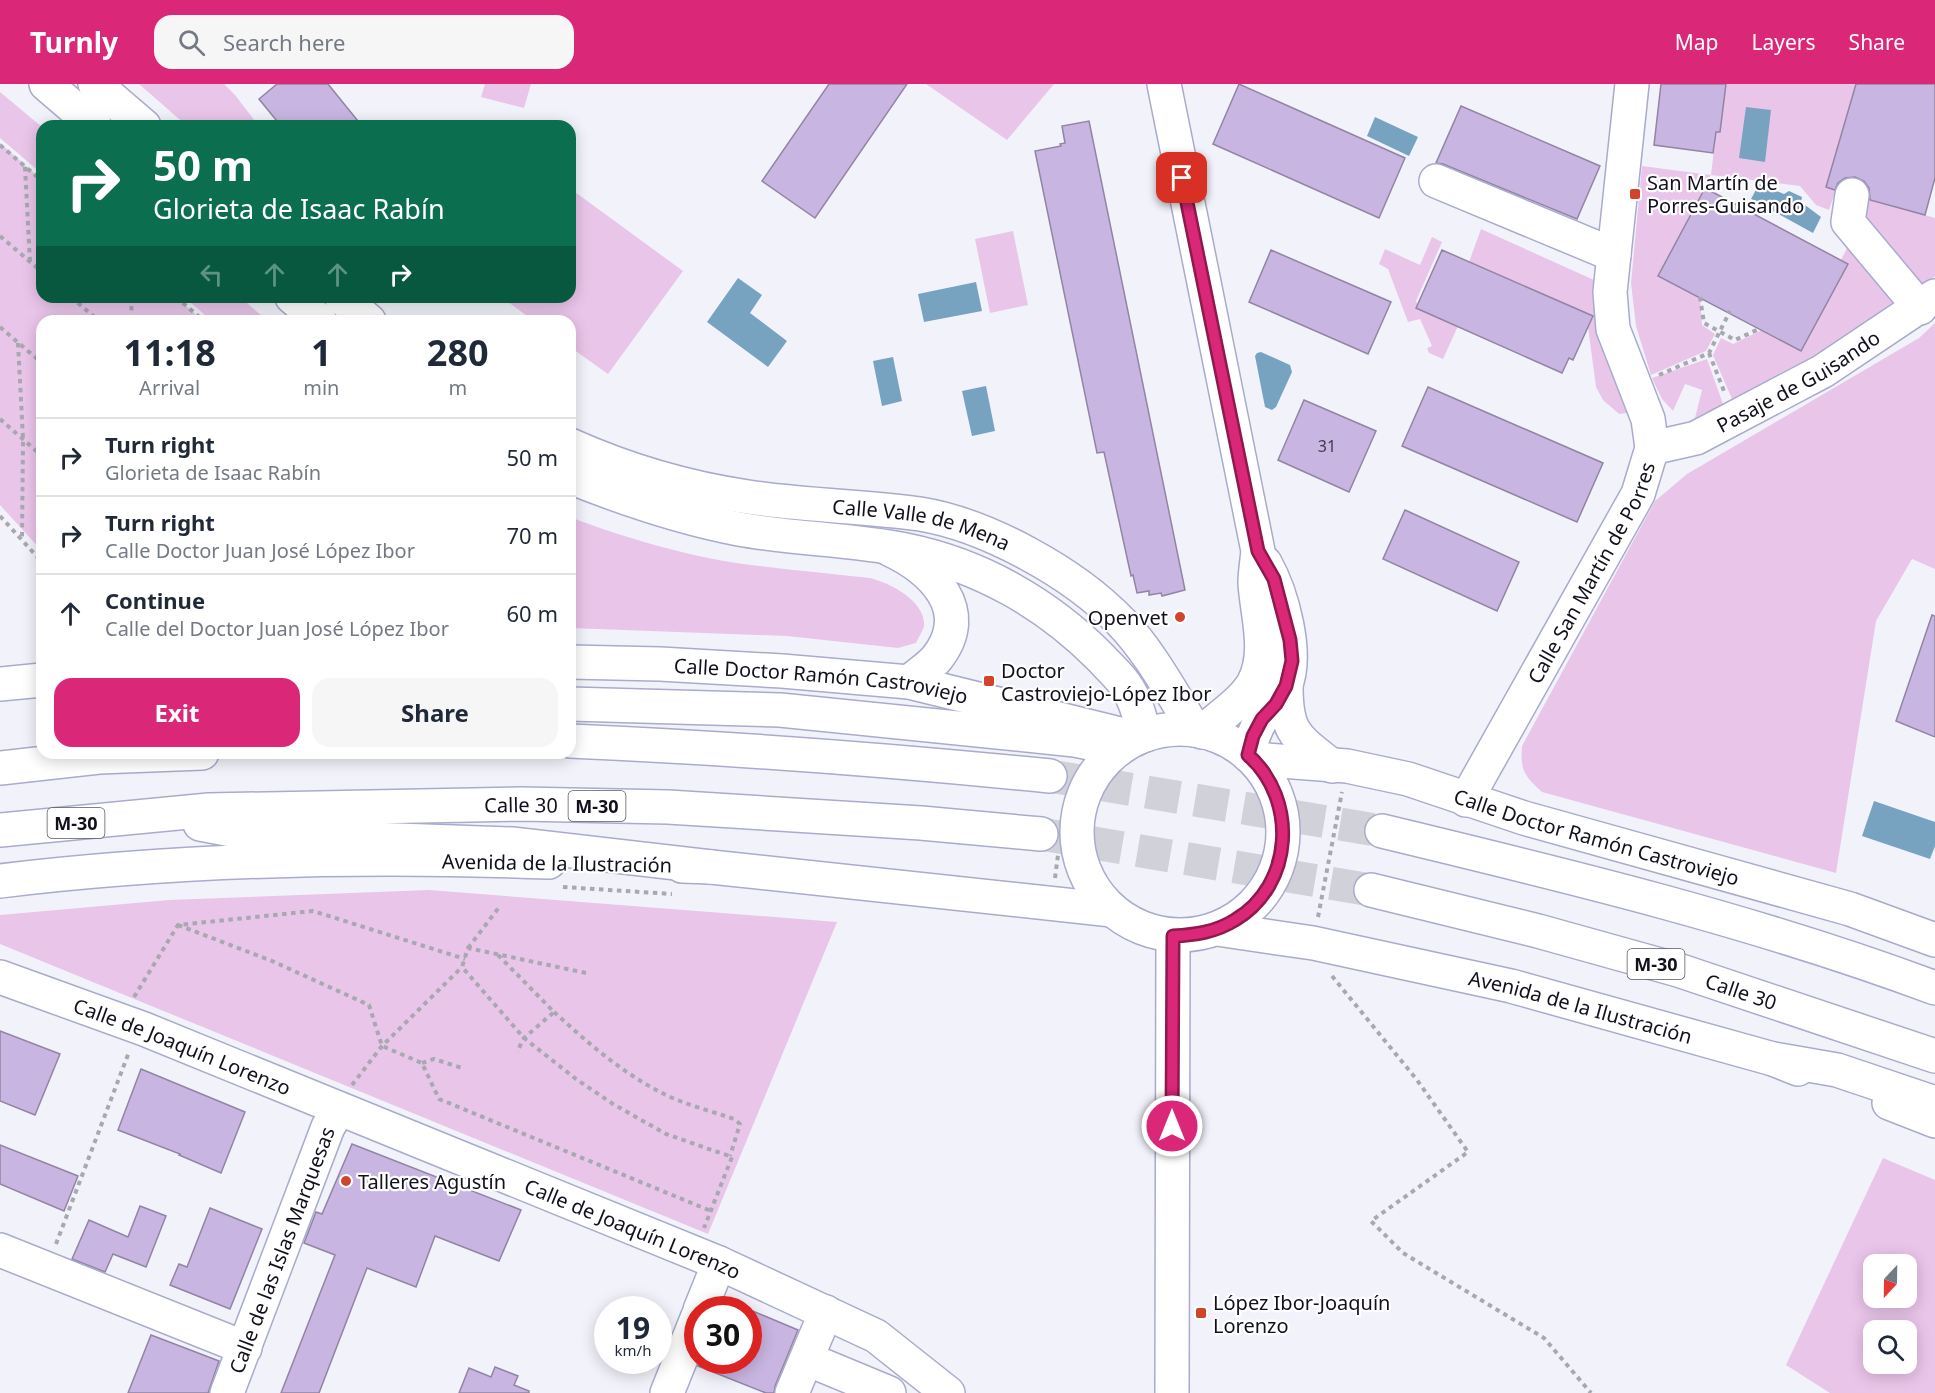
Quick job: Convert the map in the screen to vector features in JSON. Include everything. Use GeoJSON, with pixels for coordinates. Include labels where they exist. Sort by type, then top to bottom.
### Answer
{"type":"FeatureCollection","features":[{"type":"Feature","properties":{"kind":"main road"},"geometry":{"type":"LineString","coordinates":[[46,84],[88,120]]}},
{"type":"Feature","properties":{"kind":"main road"},"geometry":{"type":"LineString","coordinates":[[95,84],[137,120]]}},
{"type":"Feature","properties":{"kind":"main road"},"geometry":{"type":"LineString","coordinates":[[1164,84],[1258,551],[1255,581],[1262,647],[1260,666],[1252,684],[1238,701],[1199,731]]}},
{"type":"Feature","properties":{"kind":"main road","name":"Calle San Martín de Porres"},"geometry":{"type":"LineString","coordinates":[[1466,800],[1638,494],[1652,448],[1648,419],[1613,329],[1610,292],[1632,84]]}},
{"type":"Feature","properties":{"kind":"main road"},"geometry":{"type":"LineString","coordinates":[[1436,181],[1614,255]]}},
{"type":"Feature","properties":{"kind":"main road"},"geometry":{"type":"LineString","coordinates":[[1852,195],[1848,222],[1927,302]]}},
{"type":"Feature","properties":{"kind":"main road","name":"Pasaje de Guisando"},"geometry":{"type":"LineString","coordinates":[[1652,448],[1695,438],[1823,371],[1927,302]]}},
{"type":"Feature","properties":{"kind":"main road"},"geometry":{"type":"LineString","coordinates":[[299,303],[313,315]]}},
{"type":"Feature","properties":{"kind":"main road"},"geometry":{"type":"LineString","coordinates":[[348,303],[362,315]]}},
{"type":"Feature","properties":{"kind":"main road","name":"Calle Valle de Mena"},"geometry":{"type":"LineString","coordinates":[[576,448],[610,462],[713,491],[762,499],[920,514],[962,525],[1001,541],[1042,562],[1087,591],[1121,622],[1148,654],[1199,731]]}},
{"type":"Feature","properties":{"kind":"main road","name":"Calle Valle de Mena"},"geometry":{"type":"LineString","coordinates":[[576,479],[702,521],[741,529],[909,550],[963,567],[1004,584],[1041,607],[1076,634],[1124,683],[1136,703],[1134,741]]}},
{"type":"Feature","properties":{"kind":"main road"},"geometry":{"type":"LineString","coordinates":[[879,545],[909,558],[934,579],[952,611],[952,623],[937,659],[909,682]]}},
{"type":"Feature","properties":{"kind":"main road"},"geometry":{"type":"LineString","coordinates":[[1258,551],[1274,579],[1290,640],[1292,661],[1286,686],[1286,712],[1290,726],[1304,743],[1332,766]]}},
{"type":"Feature","properties":{"kind":"main road","name":"Calle Doctor Ramón Castroviejo"},"geometry":{"type":"LineString","coordinates":[[576,662],[782,670],[909,682],[1134,741]]}},
{"type":"Feature","properties":{"kind":"main road"},"geometry":{"type":"LineString","coordinates":[[0,684],[36,681]]}},
{"type":"Feature","properties":{"kind":"main road"},"geometry":{"type":"LineString","coordinates":[[1251,757],[1253,736],[1262,719],[1276,704],[1286,686]]}},
{"type":"Feature","properties":{"kind":"main road"},"geometry":{"type":"LineString","coordinates":[[576,704],[780,710],[1075,740],[1134,741],[1170,730],[1199,731],[1226,740],[1251,757],[1276,794],[1282,813],[1284,833],[1275,873],[1259,899],[1236,920],[1196,935],[1173,936],[1151,932],[1130,923],[1112,910],[1091,884],[1078,853],[1077,819],[1087,787],[1095,773],[1134,741]]}},
{"type":"Feature","properties":{"kind":"main road"},"geometry":{"type":"LineString","coordinates":[[576,741],[707,747],[910,762],[1050,776]]}},
{"type":"Feature","properties":{"kind":"main road","name":"Calle Doctor Ramón Castroviejo"},"geometry":{"type":"LineString","coordinates":[[1251,757],[1347,766],[1407,779],[1524,818],[1850,909],[1935,940]]}},
{"type":"Feature","properties":{"kind":"main road"},"geometry":{"type":"LineString","coordinates":[[0,768],[76,759]]}},
{"type":"Feature","properties":{"kind":"main road","name":"Calle 30"},"geometry":{"type":"LineString","coordinates":[[0,830],[209,810],[498,804],[668,807],[921,823],[1041,834]]}},
{"type":"Feature","properties":{"kind":"main road"},"geometry":{"type":"LineString","coordinates":[[151,815],[258,835],[513,844],[711,867]]}},
{"type":"Feature","properties":{"kind":"main road"},"geometry":{"type":"LineString","coordinates":[[1382,831],[1578,878],[1747,925],[1935,988]]}},
{"type":"Feature","properties":{"kind":"main road","name":"Avenida de la Ilustración"},"geometry":{"type":"LineString","coordinates":[[0,881],[84,871],[299,859],[514,860],[711,867],[1112,910]]}},
{"type":"Feature","properties":{"kind":"main road","name":"Calle 30"},"geometry":{"type":"LineString","coordinates":[[1371,890],[1538,931],[1678,970],[1935,1056]]}},
{"type":"Feature","properties":{"kind":"main road","name":"Avenida de la Ilustración"},"geometry":{"type":"LineString","coordinates":[[1217,929],[1313,943],[1511,986],[1773,1059],[1935,1121]]}},
{"type":"Feature","properties":{"kind":"main road"},"geometry":{"type":"LineString","coordinates":[[1172,1393],[1173,936]]}},
{"type":"Feature","properties":{"kind":"main road","name":"Calle de Joaquín Lorenzo"},"geometry":{"type":"LineString","coordinates":[[0,977],[125,1034],[339,1109],[719,1263],[876,1336],[948,1393]]}},
{"type":"Feature","properties":{"kind":"main road"},"geometry":{"type":"LineString","coordinates":[[1773,1059],[1837,1070],[1935,1103]]}},
{"type":"Feature","properties":{"kind":"main road","name":"Calle de las Islas Marquesas"},"geometry":{"type":"LineString","coordinates":[[227,1393],[328,1127],[339,1109]]}},
{"type":"Feature","properties":{"kind":"main road"},"geometry":{"type":"LineString","coordinates":[[0,1250],[245,1347]]}},
{"type":"Feature","properties":{"kind":"main road"},"geometry":{"type":"LineString","coordinates":[[706,1296],[719,1263]]}},
{"type":"Feature","properties":{"kind":"main road"},"geometry":{"type":"LineString","coordinates":[[792,1393],[826,1312]]}},
{"type":"Feature","properties":{"kind":"main road"},"geometry":{"type":"LineString","coordinates":[[667,1393],[684,1351]]}},
{"type":"Feature","properties":{"kind":"main road"},"geometry":{"type":"LineString","coordinates":[[807,1359],[889,1393]]}},
{"type":"Feature","properties":{"kind":"path"},"geometry":{"type":"LineString","coordinates":[[0,145],[36,176]]}},
{"type":"Feature","properties":{"kind":"path"},"geometry":{"type":"LineString","coordinates":[[25,167],[30,262]]}},
{"type":"Feature","properties":{"kind":"path"},"geometry":{"type":"LineString","coordinates":[[0,236],[36,267]]}},
{"type":"Feature","properties":{"kind":"path"},"geometry":{"type":"LineString","coordinates":[[1700,297],[1704,323],[1735,340],[1759,328]]}},
{"type":"Feature","properties":{"kind":"path"},"geometry":{"type":"LineString","coordinates":[[78,303],[92,315]]}},
{"type":"Feature","properties":{"kind":"path"},"geometry":{"type":"LineString","coordinates":[[183,303],[197,315]]}},
{"type":"Feature","properties":{"kind":"path"},"geometry":{"type":"LineString","coordinates":[[1652,378],[1709,353],[1730,311]]}},
{"type":"Feature","properties":{"kind":"path"},"geometry":{"type":"LineString","coordinates":[[0,327],[36,358]]}},
{"type":"Feature","properties":{"kind":"path"},"geometry":{"type":"LineString","coordinates":[[18,343],[23,439],[22,540]]}},
{"type":"Feature","properties":{"kind":"path"},"geometry":{"type":"LineString","coordinates":[[1709,353],[1728,401]]}},
{"type":"Feature","properties":{"kind":"path"},"geometry":{"type":"LineString","coordinates":[[0,419],[36,451]]}},
{"type":"Feature","properties":{"kind":"path"},"geometry":{"type":"LineString","coordinates":[[0,516],[36,555]]}},
{"type":"Feature","properties":{"kind":"path"},"geometry":{"type":"LineString","coordinates":[[339,1109],[353,1084],[382,1046],[462,967],[468,948],[500,906]]}},
{"type":"Feature","properties":{"kind":"path"},"geometry":{"type":"LineString","coordinates":[[178,925],[313,911],[465,959]]}},
{"type":"Feature","properties":{"kind":"path"},"geometry":{"type":"LineString","coordinates":[[54,1251],[125,1034],[178,925]]}},
{"type":"Feature","properties":{"kind":"path"},"geometry":{"type":"LineString","coordinates":[[178,925],[272,961],[369,1005],[382,1046],[422,1063],[440,1099],[711,1211]]}},
{"type":"Feature","properties":{"kind":"path"},"geometry":{"type":"LineString","coordinates":[[1313,943],[1319,960],[1417,1080],[1468,1152],[1371,1221],[1403,1253],[1544,1338],[1591,1393]]}},
{"type":"Feature","properties":{"kind":"path"},"geometry":{"type":"LineString","coordinates":[[468,948],[586,973]]}},
{"type":"Feature","properties":{"kind":"path"},"geometry":{"type":"LineString","coordinates":[[498,955],[591,1046],[628,1074],[665,1095],[734,1119],[740,1124],[730,1156],[732,1157],[702,1234]]}},
{"type":"Feature","properties":{"kind":"path"},"geometry":{"type":"LineString","coordinates":[[462,967],[524,1038],[613,1104],[666,1134],[730,1156]]}},
{"type":"Feature","properties":{"kind":"path"},"geometry":{"type":"LineString","coordinates":[[518,1052],[524,1038],[554,1012]]}},
{"type":"Feature","properties":{"kind":"path"},"geometry":{"type":"LineString","coordinates":[[422,1063],[434,1059],[462,1068]]}},
{"type":"Feature","properties":{"kind":"shaded area"},"geometry":{"type":"Polygon","coordinates":[[[139,84],[224,84],[254,120],[180,120],[139,84]]]}},
{"type":"Feature","properties":{"kind":"shaded area"},"geometry":{"type":"Polygon","coordinates":[[[485,84],[531,84],[524,108],[481,97],[485,84]]]}},
{"type":"Feature","properties":{"kind":"shaded area"},"geometry":{"type":"Polygon","coordinates":[[[926,84],[1054,84],[1007,140],[926,84]]]}},
{"type":"Feature","properties":{"kind":"shaded area"},"geometry":{"type":"Polygon","coordinates":[[[1726,84],[1856,84],[1826,187],[1836,190],[1829,210],[1816,205],[1800,186],[1711,175],[1716,132],[1720,132],[1726,84]]]}},
{"type":"Feature","properties":{"kind":"shaded area"},"geometry":{"type":"Polygon","coordinates":[[[0,92],[36,122],[36,169],[0,138],[0,92]]]}},
{"type":"Feature","properties":{"kind":"shaded area"},"geometry":{"type":"Polygon","coordinates":[[[0,143],[36,175],[36,303],[183,303],[196,315],[36,315],[36,544],[0,505],[0,143]]]}},
{"type":"Feature","properties":{"kind":"shaded area"},"geometry":{"type":"Polygon","coordinates":[[[1642,166],[1711,175],[1658,275],[1700,297],[1702,325],[1715,334],[1706,351],[1651,375],[1636,326],[1631,283],[1642,166]]]}},
{"type":"Feature","properties":{"kind":"shaded area"},"geometry":{"type":"Polygon","coordinates":[[[576,193],[683,271],[608,374],[576,351],[576,315],[526,315],[509,303],[576,303],[576,193]]]}},
{"type":"Feature","properties":{"kind":"shaded area"},"geometry":{"type":"Polygon","coordinates":[[[1864,198],[1935,218],[1935,276],[1921,289],[1863,221],[1864,198]]]}},
{"type":"Feature","properties":{"kind":"shaded area"},"geometry":{"type":"Polygon","coordinates":[[[1481,229],[1594,280],[1599,331],[1627,413],[1619,414],[1603,400],[1596,387],[1588,327],[1592,316],[1469,262],[1481,229]]]}},
{"type":"Feature","properties":{"kind":"shaded area"},"geometry":{"type":"Polygon","coordinates":[[[1013,231],[1028,305],[990,313],[975,239],[1013,231]]]}},
{"type":"Feature","properties":{"kind":"shaded area"},"geometry":{"type":"Polygon","coordinates":[[[1432,237],[1442,242],[1416,301],[1420,310],[1458,326],[1443,359],[1429,353],[1427,348],[1432,346],[1420,319],[1408,322],[1388,269],[1379,264],[1385,249],[1420,265],[1432,237]]]}},
{"type":"Feature","properties":{"kind":"shaded area"},"geometry":{"type":"Polygon","coordinates":[[[1848,246],[1897,305],[1848,337],[1732,399],[1713,355],[1721,338],[1733,344],[1762,330],[1801,351],[1848,264],[1841,260],[1848,246]]]}},
{"type":"Feature","properties":{"kind":"shaded area"},"geometry":{"type":"Polygon","coordinates":[[[191,303],[247,303],[261,315],[205,315],[191,303]]]}},
{"type":"Feature","properties":{"kind":"shaded area"},"geometry":{"type":"Polygon","coordinates":[[[1935,323],[1935,569],[1912,559],[1876,621],[1836,873],[1542,792],[1524,772],[1522,746],[1655,501],[1687,474],[1919,338],[1935,323]]]}},
{"type":"Feature","properties":{"kind":"shaded area"},"geometry":{"type":"Polygon","coordinates":[[[1707,359],[1723,404],[1695,418],[1702,390],[1685,384],[1673,411],[1662,399],[1652,378],[1707,359]]]}},
{"type":"Feature","properties":{"kind":"shaded area"},"geometry":{"type":"Polygon","coordinates":[[[576,519],[636,540],[729,562],[878,580],[905,594],[913,601],[923,617],[924,626],[916,643],[898,648],[787,636],[576,628],[576,519]]]}},
{"type":"Feature","properties":{"kind":"shaded area"},"geometry":{"type":"Polygon","coordinates":[[[429,890],[837,922],[708,1234],[0,944],[0,915],[169,900],[429,890]]]}},
{"type":"Feature","properties":{"kind":"shaded area"},"geometry":{"type":"Polygon","coordinates":[[[1883,1158],[1935,1180],[1935,1393],[1830,1393],[1786,1365],[1883,1158]]]}},
{"type":"Feature","properties":{"kind":"water"},"geometry":{"type":"Polygon","coordinates":[[[1746,107],[1771,110],[1765,162],[1739,158],[1746,107]]]}},
{"type":"Feature","properties":{"kind":"water"},"geometry":{"type":"Polygon","coordinates":[[[1375,117],[1418,137],[1409,156],[1367,136],[1375,117]]]}},
{"type":"Feature","properties":{"kind":"water"},"geometry":{"type":"Polygon","coordinates":[[[1759,184],[1784,194],[1789,191],[1802,197],[1801,202],[1821,217],[1813,233],[1751,199],[1759,184]]]}},
{"type":"Feature","properties":{"kind":"water"},"geometry":{"type":"Polygon","coordinates":[[[738,278],[762,295],[750,313],[787,341],[768,367],[707,322],[738,278]]]}},
{"type":"Feature","properties":{"kind":"water"},"geometry":{"type":"Polygon","coordinates":[[[976,282],[982,311],[924,322],[918,294],[976,282]]]}},
{"type":"Feature","properties":{"kind":"water"},"geometry":{"type":"Polygon","coordinates":[[[1261,352],[1290,365],[1292,372],[1276,407],[1272,410],[1265,407],[1255,356],[1261,352]]]}},
{"type":"Feature","properties":{"kind":"water"},"geometry":{"type":"Polygon","coordinates":[[[893,357],[902,401],[882,406],[873,361],[893,357]]]}},
{"type":"Feature","properties":{"kind":"water"},"geometry":{"type":"Polygon","coordinates":[[[986,386],[995,431],[972,436],[962,391],[986,386]]]}},
{"type":"Feature","properties":{"kind":"water"},"geometry":{"type":"Polygon","coordinates":[[[1874,801],[1935,822],[1935,846],[1930,859],[1862,836],[1874,801]]]}},
{"type":"Feature","properties":{"kind":"building"},"geometry":{"type":"Polygon","coordinates":[[[277,84],[328,84],[357,120],[276,120],[259,99],[277,84]]]}},
{"type":"Feature","properties":{"kind":"building"},"geometry":{"type":"Polygon","coordinates":[[[829,84],[907,84],[815,218],[762,181],[829,84]]]}},
{"type":"Feature","properties":{"kind":"building"},"geometry":{"type":"Polygon","coordinates":[[[1239,84],[1405,158],[1379,218],[1213,144],[1239,84]]]}},
{"type":"Feature","properties":{"kind":"building"},"geometry":{"type":"Polygon","coordinates":[[[1661,84],[1726,84],[1720,132],[1716,132],[1713,153],[1654,145],[1661,84]]]}},
{"type":"Feature","properties":{"kind":"building"},"geometry":{"type":"Polygon","coordinates":[[[1856,84],[1935,84],[1935,178],[1925,215],[1870,200],[1869,188],[1864,181],[1855,177],[1845,178],[1838,183],[1835,190],[1826,187],[1856,84]]]}},
{"type":"Feature","properties":{"kind":"building"},"geometry":{"type":"Polygon","coordinates":[[[1461,106],[1600,166],[1577,219],[1436,163],[1461,106]]]}},
{"type":"Feature","properties":{"kind":"building"},"geometry":{"type":"Polygon","coordinates":[[[1089,121],[1185,590],[1162,596],[1161,593],[1149,595],[1149,591],[1137,593],[1133,575],[1131,576],[1104,452],[1097,453],[1035,151],[1061,146],[1060,144],[1065,143],[1062,126],[1089,121]]]}},
{"type":"Feature","properties":{"kind":"building"},"geometry":{"type":"Polygon","coordinates":[[[1705,188],[1848,264],[1801,351],[1658,276],[1705,188]]]}},
{"type":"Feature","properties":{"kind":"building"},"geometry":{"type":"Polygon","coordinates":[[[1271,250],[1391,302],[1368,354],[1249,302],[1271,250]]]}},
{"type":"Feature","properties":{"kind":"building"},"geometry":{"type":"Polygon","coordinates":[[[1442,250],[1593,316],[1573,360],[1569,358],[1562,373],[1416,308],[1442,250]]]}},
{"type":"Feature","properties":{"kind":"building"},"geometry":{"type":"Polygon","coordinates":[[[1428,387],[1603,463],[1577,522],[1402,446],[1428,387]]]}},
{"type":"Feature","properties":{"kind":"building"},"geometry":{"type":"Polygon","coordinates":[[[1304,400],[1376,431],[1349,492],[1278,460],[1304,400]]]}},
{"type":"Feature","properties":{"kind":"building"},"geometry":{"type":"Polygon","coordinates":[[[1405,510],[1519,562],[1497,611],[1383,559],[1405,510]]]}},
{"type":"Feature","properties":{"kind":"building"},"geometry":{"type":"Polygon","coordinates":[[[1932,615],[1935,616],[1935,737],[1896,721],[1932,615]]]}},
{"type":"Feature","properties":{"kind":"building"},"geometry":{"type":"Polygon","coordinates":[[[0,1031],[60,1054],[35,1115],[0,1101],[0,1031]]]}},
{"type":"Feature","properties":{"kind":"building"},"geometry":{"type":"Polygon","coordinates":[[[141,1069],[245,1112],[221,1173],[118,1130],[141,1069]]]}},
{"type":"Feature","properties":{"kind":"building"},"geometry":{"type":"Polygon","coordinates":[[[352,1144],[521,1210],[499,1261],[435,1236],[416,1287],[367,1268],[319,1393],[281,1393],[335,1255],[304,1243],[316,1212],[322,1214],[352,1144]]]}},
{"type":"Feature","properties":{"kind":"building"},"geometry":{"type":"Polygon","coordinates":[[[0,1145],[78,1176],[64,1211],[0,1184],[0,1145]]]}},
{"type":"Feature","properties":{"kind":"building"},"geometry":{"type":"Polygon","coordinates":[[[140,1206],[166,1216],[146,1267],[113,1254],[105,1272],[72,1259],[89,1220],[128,1237],[140,1206]]]}},
{"type":"Feature","properties":{"kind":"building"},"geometry":{"type":"Polygon","coordinates":[[[210,1208],[262,1229],[230,1309],[170,1285],[179,1264],[187,1267],[210,1208]]]}},
{"type":"Feature","properties":{"kind":"building"},"geometry":{"type":"Polygon","coordinates":[[[762,1315],[798,1330],[774,1393],[766,1393],[718,1374],[762,1374],[762,1315]]]}},
{"type":"Feature","properties":{"kind":"building"},"geometry":{"type":"Polygon","coordinates":[[[151,1335],[219,1361],[208,1393],[128,1393],[151,1335]]]}},
{"type":"Feature","properties":{"kind":"building"},"geometry":{"type":"Polygon","coordinates":[[[495,1367],[518,1376],[514,1385],[529,1393],[459,1393],[469,1368],[491,1377],[495,1367]]]}},
{"type":"Feature","properties":{"kind":"tunnel"},"geometry":{"type":"LineString","coordinates":[[1050,776],[1382,831]]}},
{"type":"Feature","properties":{"kind":"tunnel"},"geometry":{"type":"LineString","coordinates":[[1041,834],[1371,890]]}},
{"type":"Feature","properties":{"kind":"place","name":"San Martín de Porres-Guisando"},"geometry":{"type":"Point","coordinates":[1635,194]}},
{"type":"Feature","properties":{"kind":"place","name":"Openvet"},"geometry":{"type":"Point","coordinates":[1180,617]}},
{"type":"Feature","properties":{"kind":"place","name":"Doctor Castroviejo-López Ibor"},"geometry":{"type":"Point","coordinates":[989,681]}},
{"type":"Feature","properties":{"kind":"place","name":"Talleres Agustín"},"geometry":{"type":"Point","coordinates":[346,1181]}},
{"type":"Feature","properties":{"kind":"place","name":"López Ibor-Joaquín Lorenzo"},"geometry":{"type":"Point","coordinates":[1201,1313]}},
{"type":"Feature","properties":{"kind":"route"},"geometry":{"type":"LineString","coordinates":[[1172,1126],[1173,936],[1196,935],[1236,920],[1252,907],[1265,891],[1275,873],[1284,833],[1282,813],[1276,794],[1266,776],[1248,755],[1253,736],[1262,719],[1276,704],[1286,686],[1292,661],[1290,640],[1274,579],[1258,551],[1182,178]]}}]}
